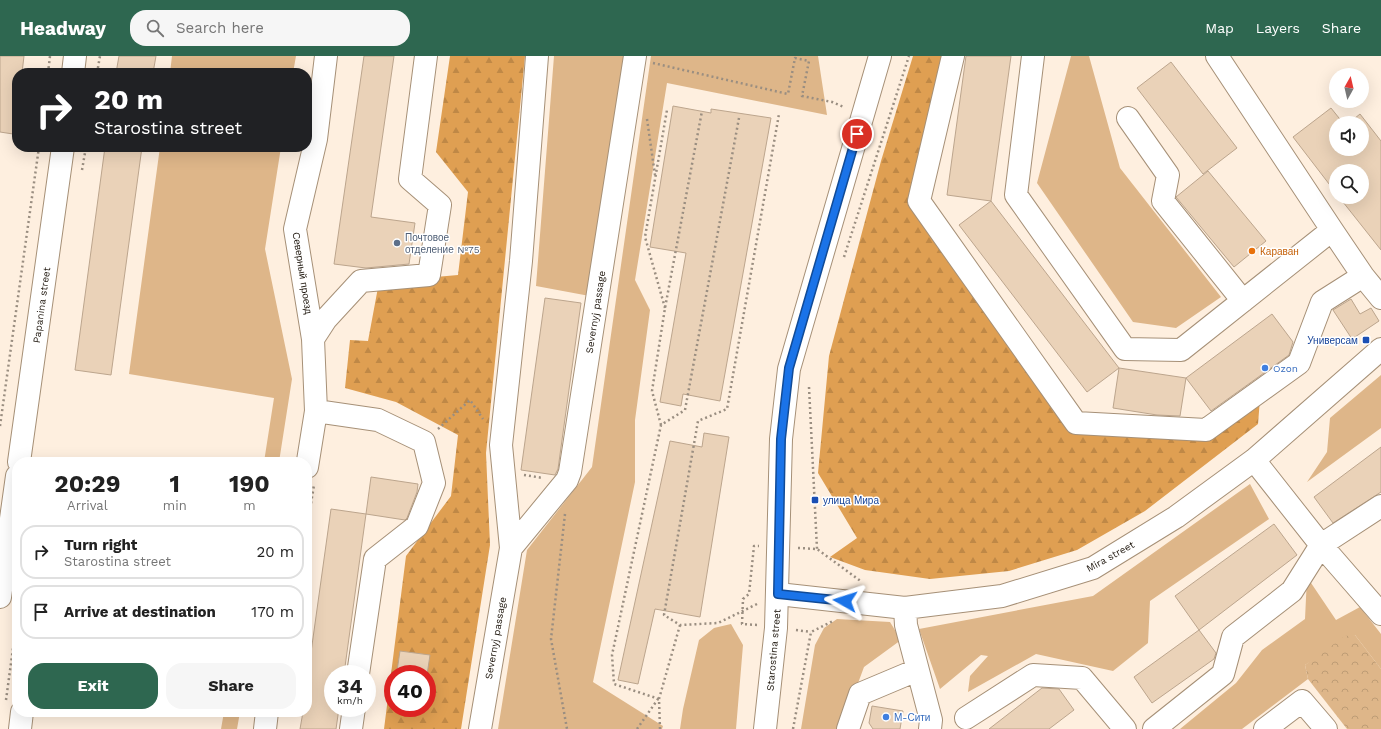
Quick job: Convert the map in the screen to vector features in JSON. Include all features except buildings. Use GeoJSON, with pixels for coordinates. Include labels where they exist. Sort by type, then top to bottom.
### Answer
{"type":"FeatureCollection","features":[{"type":"Feature","properties":{"kind":"street"},"geometry":{"type":"LineString","coordinates":[[74,68],[75,56]]}},
{"type":"Feature","properties":{"kind":"street","name":"Северный проезд"},"geometry":{"type":"LineString","coordinates":[[309,457],[316,411],[313,339],[295,229],[316,139],[326,56]]}},
{"type":"Feature","properties":{"kind":"street"},"geometry":{"type":"LineString","coordinates":[[313,339],[326,319],[361,281],[428,275],[440,205],[410,179],[426,56]]}},
{"type":"Feature","properties":{"kind":"street","name":"Severnyj passage"},"geometry":{"type":"LineString","coordinates":[[480,729],[511,548],[501,445],[521,261],[537,56]]}},
{"type":"Feature","properties":{"kind":"street","name":"Severnyj passage"},"geometry":{"type":"LineString","coordinates":[[511,548],[567,480],[570,472],[635,56]]}},
{"type":"Feature","properties":{"kind":"street","name":"Starostina street"},"geometry":{"type":"LineString","coordinates":[[765,729],[776,628],[781,439],[789,368],[880,56]]}},
{"type":"Feature","properties":{"kind":"street"},"geometry":{"type":"LineString","coordinates":[[953,56],[919,201],[1076,423],[1206,430],[1299,363],[1322,302],[1363,276]]}},
{"type":"Feature","properties":{"kind":"street"},"geometry":{"type":"LineString","coordinates":[[1033,56],[1016,195],[1125,348],[1181,350],[1332,230]]}},
{"type":"Feature","properties":{"kind":"street"},"geometry":{"type":"LineString","coordinates":[[1217,56],[1363,276],[1381,298]]}},
{"type":"Feature","properties":{"kind":"street"},"geometry":{"type":"LineString","coordinates":[[1128,118],[1168,175],[1163,201],[1243,301]]}},
{"type":"Feature","properties":{"kind":"street","name":"Papanina street"},"geometry":{"type":"LineString","coordinates":[[20,457],[62,152]]}},
{"type":"Feature","properties":{"kind":"street","name":"Mira street"},"geometry":{"type":"LineString","coordinates":[[778,594],[906,608],[1002,596],[1093,568],[1176,517],[1254,460],[1381,350]]}},
{"type":"Feature","properties":{"kind":"street"},"geometry":{"type":"LineString","coordinates":[[316,411],[378,420],[424,442],[434,483],[417,526],[375,559],[359,665]]}},
{"type":"Feature","properties":{"kind":"street"},"geometry":{"type":"LineString","coordinates":[[1254,460],[1321,545],[1381,614]]}},
{"type":"Feature","properties":{"kind":"street"},"geometry":{"type":"LineString","coordinates":[[1154,729],[1223,674],[1233,637],[1292,591],[1321,545],[1381,506]]}},
{"type":"Feature","properties":{"kind":"street"},"geometry":{"type":"LineString","coordinates":[[0,597],[12,512]]}},
{"type":"Feature","properties":{"kind":"street"},"geometry":{"type":"LineString","coordinates":[[906,608],[906,625],[931,720],[930,729]]}},
{"type":"Feature","properties":{"kind":"street"},"geometry":{"type":"LineString","coordinates":[[848,729],[860,694],[918,670]]}},
{"type":"Feature","properties":{"kind":"street"},"geometry":{"type":"LineString","coordinates":[[966,718],[1033,675],[1082,678],[1125,729]]}},
{"type":"Feature","properties":{"kind":"street"},"geometry":{"type":"LineString","coordinates":[[1265,729],[1302,701],[1326,729]]}},
{"type":"Feature","properties":{"kind":"street"},"geometry":{"type":"LineString","coordinates":[[16,717],[20,729]]}},
{"type":"Feature","properties":{"kind":"street"},"geometry":{"type":"LineString","coordinates":[[265,729],[266,717]]}},
{"type":"Feature","properties":{"kind":"street"},"geometry":{"type":"LineString","coordinates":[[351,729],[353,717]]}},
{"type":"Feature","properties":{"kind":"path"},"geometry":{"type":"LineString","coordinates":[[49,68],[50,56]]}},
{"type":"Feature","properties":{"kind":"path"},"geometry":{"type":"LineString","coordinates":[[98,68],[100,56]]}},
{"type":"Feature","properties":{"kind":"path"},"geometry":{"type":"LineString","coordinates":[[844,258],[909,56]]}},
{"type":"Feature","properties":{"kind":"path"},"geometry":{"type":"LineString","coordinates":[[658,64],[788,94],[795,58],[809,61],[802,96],[832,102]]}},
{"type":"Feature","properties":{"kind":"path"},"geometry":{"type":"LineString","coordinates":[[629,100],[645,106],[655,178]]}},
{"type":"Feature","properties":{"kind":"path"},"geometry":{"type":"LineString","coordinates":[[665,308],[645,237],[667,110]]}},
{"type":"Feature","properties":{"kind":"path"},"geometry":{"type":"LineString","coordinates":[[659,699],[614,684],[612,655],[661,424],[652,391],[665,308],[702,111]]}},
{"type":"Feature","properties":{"kind":"path"},"geometry":{"type":"LineString","coordinates":[[778,594],[718,623],[680,626],[664,615],[698,421],[726,409],[779,114]]}},
{"type":"Feature","properties":{"kind":"path"},"geometry":{"type":"LineString","coordinates":[[661,424],[685,410],[739,118]]}},
{"type":"Feature","properties":{"kind":"path"},"geometry":{"type":"LineString","coordinates":[[0,426],[38,152]]}},
{"type":"Feature","properties":{"kind":"path"},"geometry":{"type":"LineString","coordinates":[[808,379],[817,548],[862,582],[869,583]]}},
{"type":"Feature","properties":{"kind":"path"},"geometry":{"type":"LineString","coordinates":[[424,442],[470,400],[501,445]]}},
{"type":"Feature","properties":{"kind":"path"},"geometry":{"type":"LineString","coordinates":[[524,475],[543,478]]}},
{"type":"Feature","properties":{"kind":"path"},"geometry":{"type":"LineString","coordinates":[[566,510],[551,639],[567,729]]}},
{"type":"Feature","properties":{"kind":"path"},"geometry":{"type":"LineString","coordinates":[[660,729],[659,699],[680,626]]}},
{"type":"Feature","properties":{"kind":"path"},"geometry":{"type":"LineString","coordinates":[[638,729],[659,699]]}},
{"type":"Feature","properties":{"kind":"green space"},"geometry":{"type":"Polygon","coordinates":[[[172,56],[296,56],[294,68],[171,68],[172,56]]]}},
{"type":"Feature","properties":{"kind":"green space"},"geometry":{"type":"Polygon","coordinates":[[[450,56],[525,56],[486,453],[490,545],[461,729],[384,729],[386,717],[436,717],[436,665],[392,665],[406,556],[451,496],[458,435],[396,402],[345,388],[350,340],[368,341],[379,282],[458,275],[468,192],[436,152],[450,56]]]}},
{"type":"Feature","properties":{"kind":"green space"},"geometry":{"type":"Polygon","coordinates":[[[554,56],[630,56],[595,297],[536,286],[554,56]]]}},
{"type":"Feature","properties":{"kind":"green space"},"geometry":{"type":"Polygon","coordinates":[[[651,56],[818,56],[827,115],[667,83],[635,280],[650,310],[635,420],[635,482],[593,682],[663,726],[662,729],[498,729],[527,550],[592,467],[651,56]]]}},
{"type":"Feature","properties":{"kind":"green space"},"geometry":{"type":"Polygon","coordinates":[[[913,56],[942,56],[912,205],[1072,432],[1211,437],[1260,399],[1258,424],[1145,511],[1077,550],[1009,571],[930,579],[865,570],[830,557],[857,538],[818,473],[829,356],[881,161],[913,56]]]}},
{"type":"Feature","properties":{"kind":"green space"},"geometry":{"type":"Polygon","coordinates":[[[1071,56],[1089,56],[1120,168],[1221,297],[1176,328],[1133,322],[1037,183],[1071,56]]]}},
{"type":"Feature","properties":{"kind":"green space"},"geometry":{"type":"Polygon","coordinates":[[[159,152],[280,152],[265,249],[292,379],[280,457],[265,457],[274,398],[129,374],[159,152]]]}},
{"type":"Feature","properties":{"kind":"green space"},"geometry":{"type":"Polygon","coordinates":[[[1381,375],[1381,428],[1307,482],[1327,452],[1330,418],[1381,375]]]}},
{"type":"Feature","properties":{"kind":"green space"},"geometry":{"type":"Polygon","coordinates":[[[1250,484],[1269,519],[1150,601],[1148,643],[1113,671],[1036,654],[968,692],[970,676],[988,656],[981,655],[940,689],[919,629],[1093,596],[1250,484]]]}},
{"type":"Feature","properties":{"kind":"green space"},"geometry":{"type":"Polygon","coordinates":[[[1307,577],[1336,620],[1360,607],[1381,634],[1381,669],[1355,635],[1305,665],[1308,679],[1242,729],[1180,729],[1236,683],[1262,650],[1305,619],[1307,577]]]}},
{"type":"Feature","properties":{"kind":"green space"},"geometry":{"type":"Polygon","coordinates":[[[837,619],[890,622],[901,640],[864,667],[841,729],[801,729],[815,645],[824,628],[837,619]]]}},
{"type":"Feature","properties":{"kind":"green space"},"geometry":{"type":"Polygon","coordinates":[[[731,624],[743,645],[736,729],[680,729],[683,709],[699,640],[714,628],[731,624]]]}},
{"type":"Feature","properties":{"kind":"green space"},"geometry":{"type":"Polygon","coordinates":[[[1355,635],[1381,669],[1381,729],[1347,729],[1308,679],[1305,665],[1345,636],[1355,635]]]}},
{"type":"Feature","properties":{"kind":"green space"},"geometry":{"type":"Polygon","coordinates":[[[223,717],[239,717],[237,729],[221,729],[223,717]]]}},
{"type":"Feature","properties":{"kind":"place","name":"Почтовое отделение №75"},"geometry":{"type":"Point","coordinates":[397,243]}},
{"type":"Feature","properties":{"kind":"place","name":"Караван"},"geometry":{"type":"Point","coordinates":[1252,251]}},
{"type":"Feature","properties":{"kind":"place","name":"Универсам"},"geometry":{"type":"Point","coordinates":[1366,340]}},
{"type":"Feature","properties":{"kind":"place","name":"Ozon"},"geometry":{"type":"Point","coordinates":[1265,368]}},
{"type":"Feature","properties":{"kind":"place","name":"улица Мира"},"geometry":{"type":"Point","coordinates":[815,500]}},
{"type":"Feature","properties":{"kind":"place","name":"М-Сити"},"geometry":{"type":"Point","coordinates":[886,717]}},
{"type":"Feature","properties":{"kind":"route"},"geometry":{"type":"LineString","coordinates":[[845,601],[778,594],[778,547],[781,439],[789,368],[857,134]]}}]}
